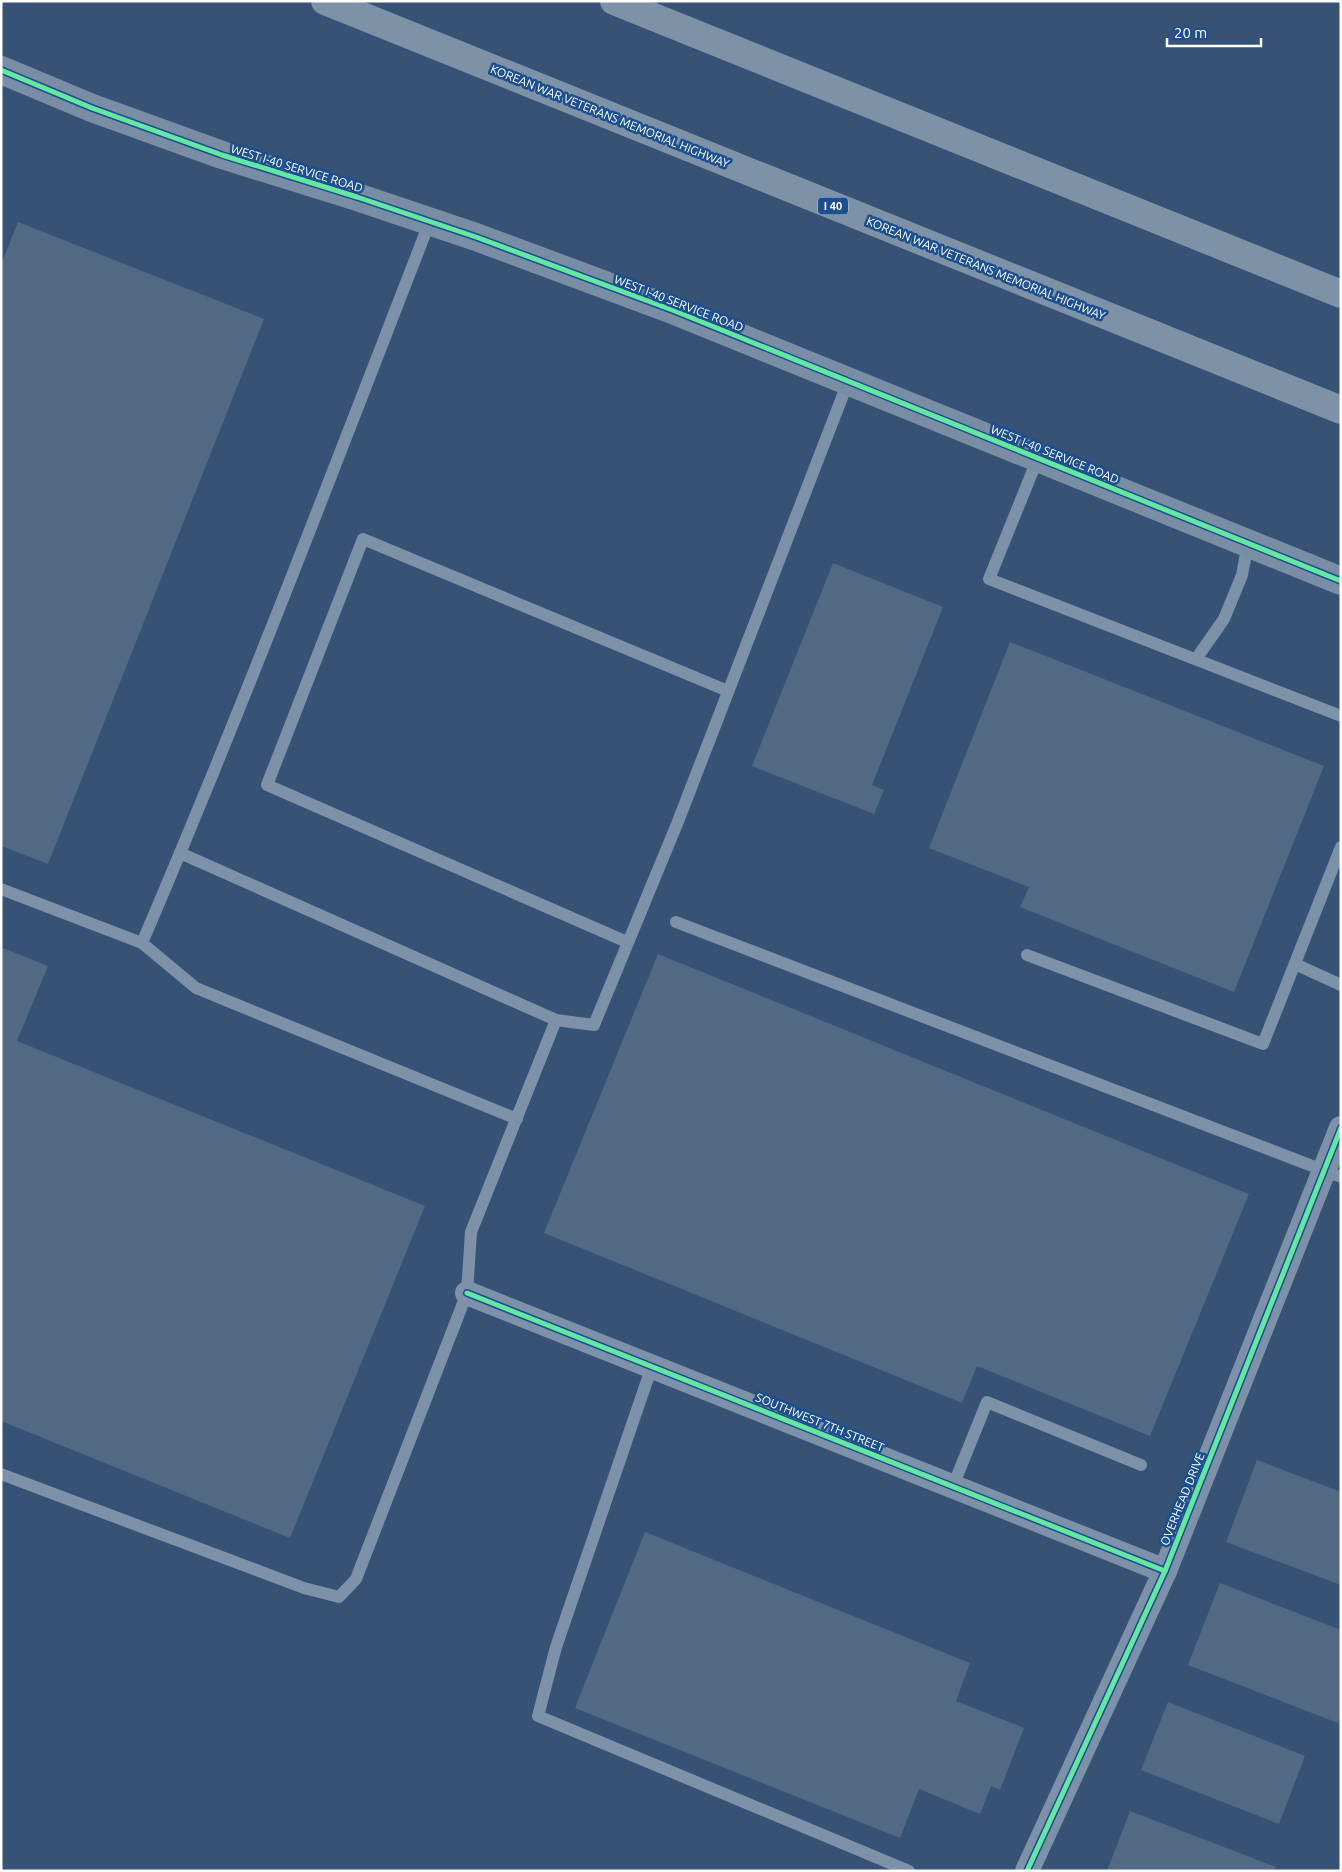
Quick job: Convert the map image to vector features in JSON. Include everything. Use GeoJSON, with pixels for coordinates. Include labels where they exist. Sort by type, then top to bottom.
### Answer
{"type":"FeatureCollection","features":[{"type":"Feature","properties":{"kind":"highway","name":"KOREAN WAR VETERANS MEMORIAL HIGHWAY"},"geometry":{"type":"LineString","coordinates":[[325,1],[1341,410]]}},
{"type":"Feature","properties":{"kind":"highway"},"geometry":{"type":"LineString","coordinates":[[614,1],[1341,294]]}},
{"type":"Feature","properties":{"kind":"street","name":"WEST I-40 SERVICE ROAD"},"geometry":{"type":"LineString","coordinates":[[1,70],[92,108],[222,155],[430,221],[674,311],[1341,581]]}},
{"type":"Feature","properties":{"kind":"street","name":"OVERHEAD DRIVE"},"geometry":{"type":"LineString","coordinates":[[1027,1871],[1165,1571],[1332,1174],[1341,1128]]}},
{"type":"Feature","properties":{"kind":"street","name":"SOUTHWEST 7TH STREET"},"geometry":{"type":"LineString","coordinates":[[467,1293],[1165,1571]]}},
{"type":"Feature","properties":{"kind":"lane"},"geometry":{"type":"LineString","coordinates":[[142,943],[282,602],[430,221]]}},
{"type":"Feature","properties":{"kind":"lane"},"geometry":{"type":"LineString","coordinates":[[180,853],[556,1020],[594,1025],[677,824],[848,382]]}},
{"type":"Feature","properties":{"kind":"lane"},"geometry":{"type":"LineString","coordinates":[[1038,458],[989,578],[1341,716]]}},
{"type":"Feature","properties":{"kind":"lane"},"geometry":{"type":"LineString","coordinates":[[627,942],[267,785],[363,539],[728,691]]}},
{"type":"Feature","properties":{"kind":"lane"},"geometry":{"type":"LineString","coordinates":[[1196,659],[1224,619],[1242,575],[1248,544]]}},
{"type":"Feature","properties":{"kind":"lane"},"geometry":{"type":"LineString","coordinates":[[1027,956],[1263,1044],[1341,847]]}},
{"type":"Feature","properties":{"kind":"lane"},"geometry":{"type":"LineString","coordinates":[[1,889],[142,943],[196,988],[516,1119]]}},
{"type":"Feature","properties":{"kind":"lane"},"geometry":{"type":"LineString","coordinates":[[676,922],[1332,1174]]}},
{"type":"Feature","properties":{"kind":"lane"},"geometry":{"type":"LineString","coordinates":[[1295,964],[1341,985]]}},
{"type":"Feature","properties":{"kind":"lane"},"geometry":{"type":"LineString","coordinates":[[1,1474],[304,1588],[339,1597],[356,1579],[467,1293],[471,1232],[556,1020]]}},
{"type":"Feature","properties":{"kind":"lane"},"geometry":{"type":"LineString","coordinates":[[652,1366],[556,1646],[538,1716],[909,1871]]}},
{"type":"Feature","properties":{"kind":"lane"},"geometry":{"type":"LineString","coordinates":[[953,1486],[987,1402],[1141,1465]]}},
{"type":"Feature","properties":{"kind":"building"},"geometry":{"type":"Polygon","coordinates":[[[18,222],[264,319],[48,864],[1,846],[1,265],[18,222]]]}},
{"type":"Feature","properties":{"kind":"building"},"geometry":{"type":"Polygon","coordinates":[[[833,563],[943,607],[872,785],[884,790],[874,814],[752,766],[833,563]]]}},
{"type":"Feature","properties":{"kind":"building"},"geometry":{"type":"Polygon","coordinates":[[[1010,642],[1324,766],[1234,992],[1020,907],[1029,887],[929,848],[1010,642]]]}},
{"type":"Feature","properties":{"kind":"building"},"geometry":{"type":"Polygon","coordinates":[[[1,947],[48,966],[17,1041],[425,1206],[290,1538],[1,1421],[1,947]]]}},
{"type":"Feature","properties":{"kind":"building"},"geometry":{"type":"Polygon","coordinates":[[[658,954],[1249,1194],[1150,1436],[977,1366],[962,1403],[544,1233],[658,954]]]}},
{"type":"Feature","properties":{"kind":"building"},"geometry":{"type":"Polygon","coordinates":[[[1257,1460],[1341,1492],[1341,1585],[1226,1542],[1257,1460]]]}},
{"type":"Feature","properties":{"kind":"building"},"geometry":{"type":"Polygon","coordinates":[[[645,1532],[970,1663],[956,1701],[1024,1728],[1000,1790],[991,1786],[980,1814],[919,1789],[900,1838],[575,1708],[645,1532]]]}},
{"type":"Feature","properties":{"kind":"building"},"geometry":{"type":"Polygon","coordinates":[[[1220,1583],[1341,1630],[1341,1716],[1338,1723],[1188,1665],[1220,1583]]]}},
{"type":"Feature","properties":{"kind":"building"},"geometry":{"type":"Polygon","coordinates":[[[1168,1702],[1305,1756],[1279,1824],[1141,1770],[1168,1702]]]}},
{"type":"Feature","properties":{"kind":"building"},"geometry":{"type":"Polygon","coordinates":[[[1130,1811],[1276,1867],[1274,1871],[1107,1871],[1130,1811]]]}},
{"type":"Feature","properties":{"kind":"cycle path"},"geometry":{"type":"LineString","coordinates":[[1,70],[92,108],[222,155],[357,197],[476,237],[675,311],[1341,581]]}},
{"type":"Feature","properties":{"kind":"cycle path"},"geometry":{"type":"LineString","coordinates":[[1027,1871],[1165,1571],[1341,1128]]}},
{"type":"Feature","properties":{"kind":"cycle path"},"geometry":{"type":"LineString","coordinates":[[467,1293],[1165,1571]]}}]}
